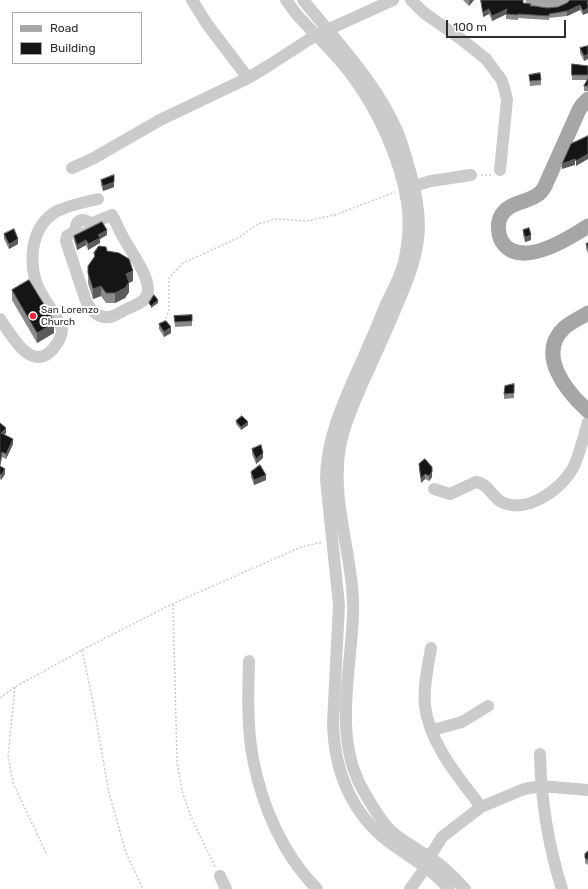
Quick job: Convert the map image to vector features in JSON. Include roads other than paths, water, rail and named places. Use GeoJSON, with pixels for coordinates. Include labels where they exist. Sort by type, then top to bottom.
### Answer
{"type":"FeatureCollection","features":[{"type":"Feature","properties":{"kind":"main road"},"geometry":{"type":"LineString","coordinates":[[533,0],[543,4],[553,4],[563,0]]}},
{"type":"Feature","properties":{"kind":"main road"},"geometry":{"type":"LineString","coordinates":[[588,99],[579,110],[548,179],[540,193],[505,210],[501,215],[498,226],[500,236],[505,245],[521,254],[531,253],[557,243],[588,226]]}},
{"type":"Feature","properties":{"kind":"main road"},"geometry":{"type":"LineString","coordinates":[[588,313],[564,329],[558,337],[553,355],[554,364],[564,384],[577,401],[588,411]]}},
{"type":"Feature","properties":{"kind":"street"},"geometry":{"type":"LineString","coordinates":[[192,0],[207,24],[248,78]]}},
{"type":"Feature","properties":{"kind":"street"},"geometry":{"type":"LineString","coordinates":[[286,0],[299,18],[349,72],[366,96],[409,187]]}},
{"type":"Feature","properties":{"kind":"street"},"geometry":{"type":"LineString","coordinates":[[303,0],[353,60],[385,107],[397,132],[409,187],[419,220],[418,239],[408,278],[391,306],[346,409],[331,438],[326,466],[326,480],[339,606],[333,707],[333,740],[343,781],[351,798],[373,828],[389,842],[428,862],[444,868],[465,889]]}},
{"type":"Feature","properties":{"kind":"street"},"geometry":{"type":"LineString","coordinates":[[72,168],[94,158],[160,120],[248,78],[316,35],[393,0]]}},
{"type":"Feature","properties":{"kind":"street"},"geometry":{"type":"LineString","coordinates":[[411,0],[423,12],[486,59],[501,79],[507,100],[500,170]]}},
{"type":"Feature","properties":{"kind":"street"},"geometry":{"type":"LineString","coordinates":[[409,187],[431,181],[471,175]]}},
{"type":"Feature","properties":{"kind":"street"},"geometry":{"type":"LineString","coordinates":[[0,319],[29,355],[44,356],[51,351],[60,337],[62,330],[41,294],[34,276],[34,240],[40,227],[56,212],[83,202],[101,200],[112,215],[143,272],[148,292],[147,296],[142,302],[111,317],[94,313],[88,307],[66,241],[67,236],[77,230],[77,224],[80,220],[86,220],[90,224],[112,215]]}},
{"type":"Feature","properties":{"kind":"street"},"geometry":{"type":"LineString","coordinates":[[346,409],[337,475],[352,591],[353,613],[347,693],[347,736],[349,754],[362,789],[379,817],[392,832],[428,862],[449,889]]}},
{"type":"Feature","properties":{"kind":"street"},"geometry":{"type":"LineString","coordinates":[[434,489],[450,494],[476,482],[480,482],[484,484],[503,503],[513,505],[530,503],[561,484],[573,468],[588,422]]}},
{"type":"Feature","properties":{"kind":"street"},"geometry":{"type":"LineString","coordinates":[[332,540],[345,536]]}},
{"type":"Feature","properties":{"kind":"street"},"geometry":{"type":"LineString","coordinates":[[431,648],[425,694],[426,706],[433,730],[448,762],[481,807]]}},
{"type":"Feature","properties":{"kind":"street"},"geometry":{"type":"LineString","coordinates":[[249,661],[248,699],[250,735],[253,758],[262,796],[289,854],[306,878],[317,889]]}},
{"type":"Feature","properties":{"kind":"street"},"geometry":{"type":"LineString","coordinates":[[433,730],[462,722],[488,706]]}},
{"type":"Feature","properties":{"kind":"street"},"geometry":{"type":"LineString","coordinates":[[540,754],[541,786],[549,844],[562,889]]}},
{"type":"Feature","properties":{"kind":"street"},"geometry":{"type":"LineString","coordinates":[[410,889],[442,837],[481,807],[524,789],[541,786],[588,790]]}},
{"type":"Feature","properties":{"kind":"street"},"geometry":{"type":"LineString","coordinates":[[220,876],[226,889]]}},
{"type":"Feature","properties":{"kind":"place","name":"San Lorenzo Church"},"geometry":{"type":"Point","coordinates":[33,316]}}]}
